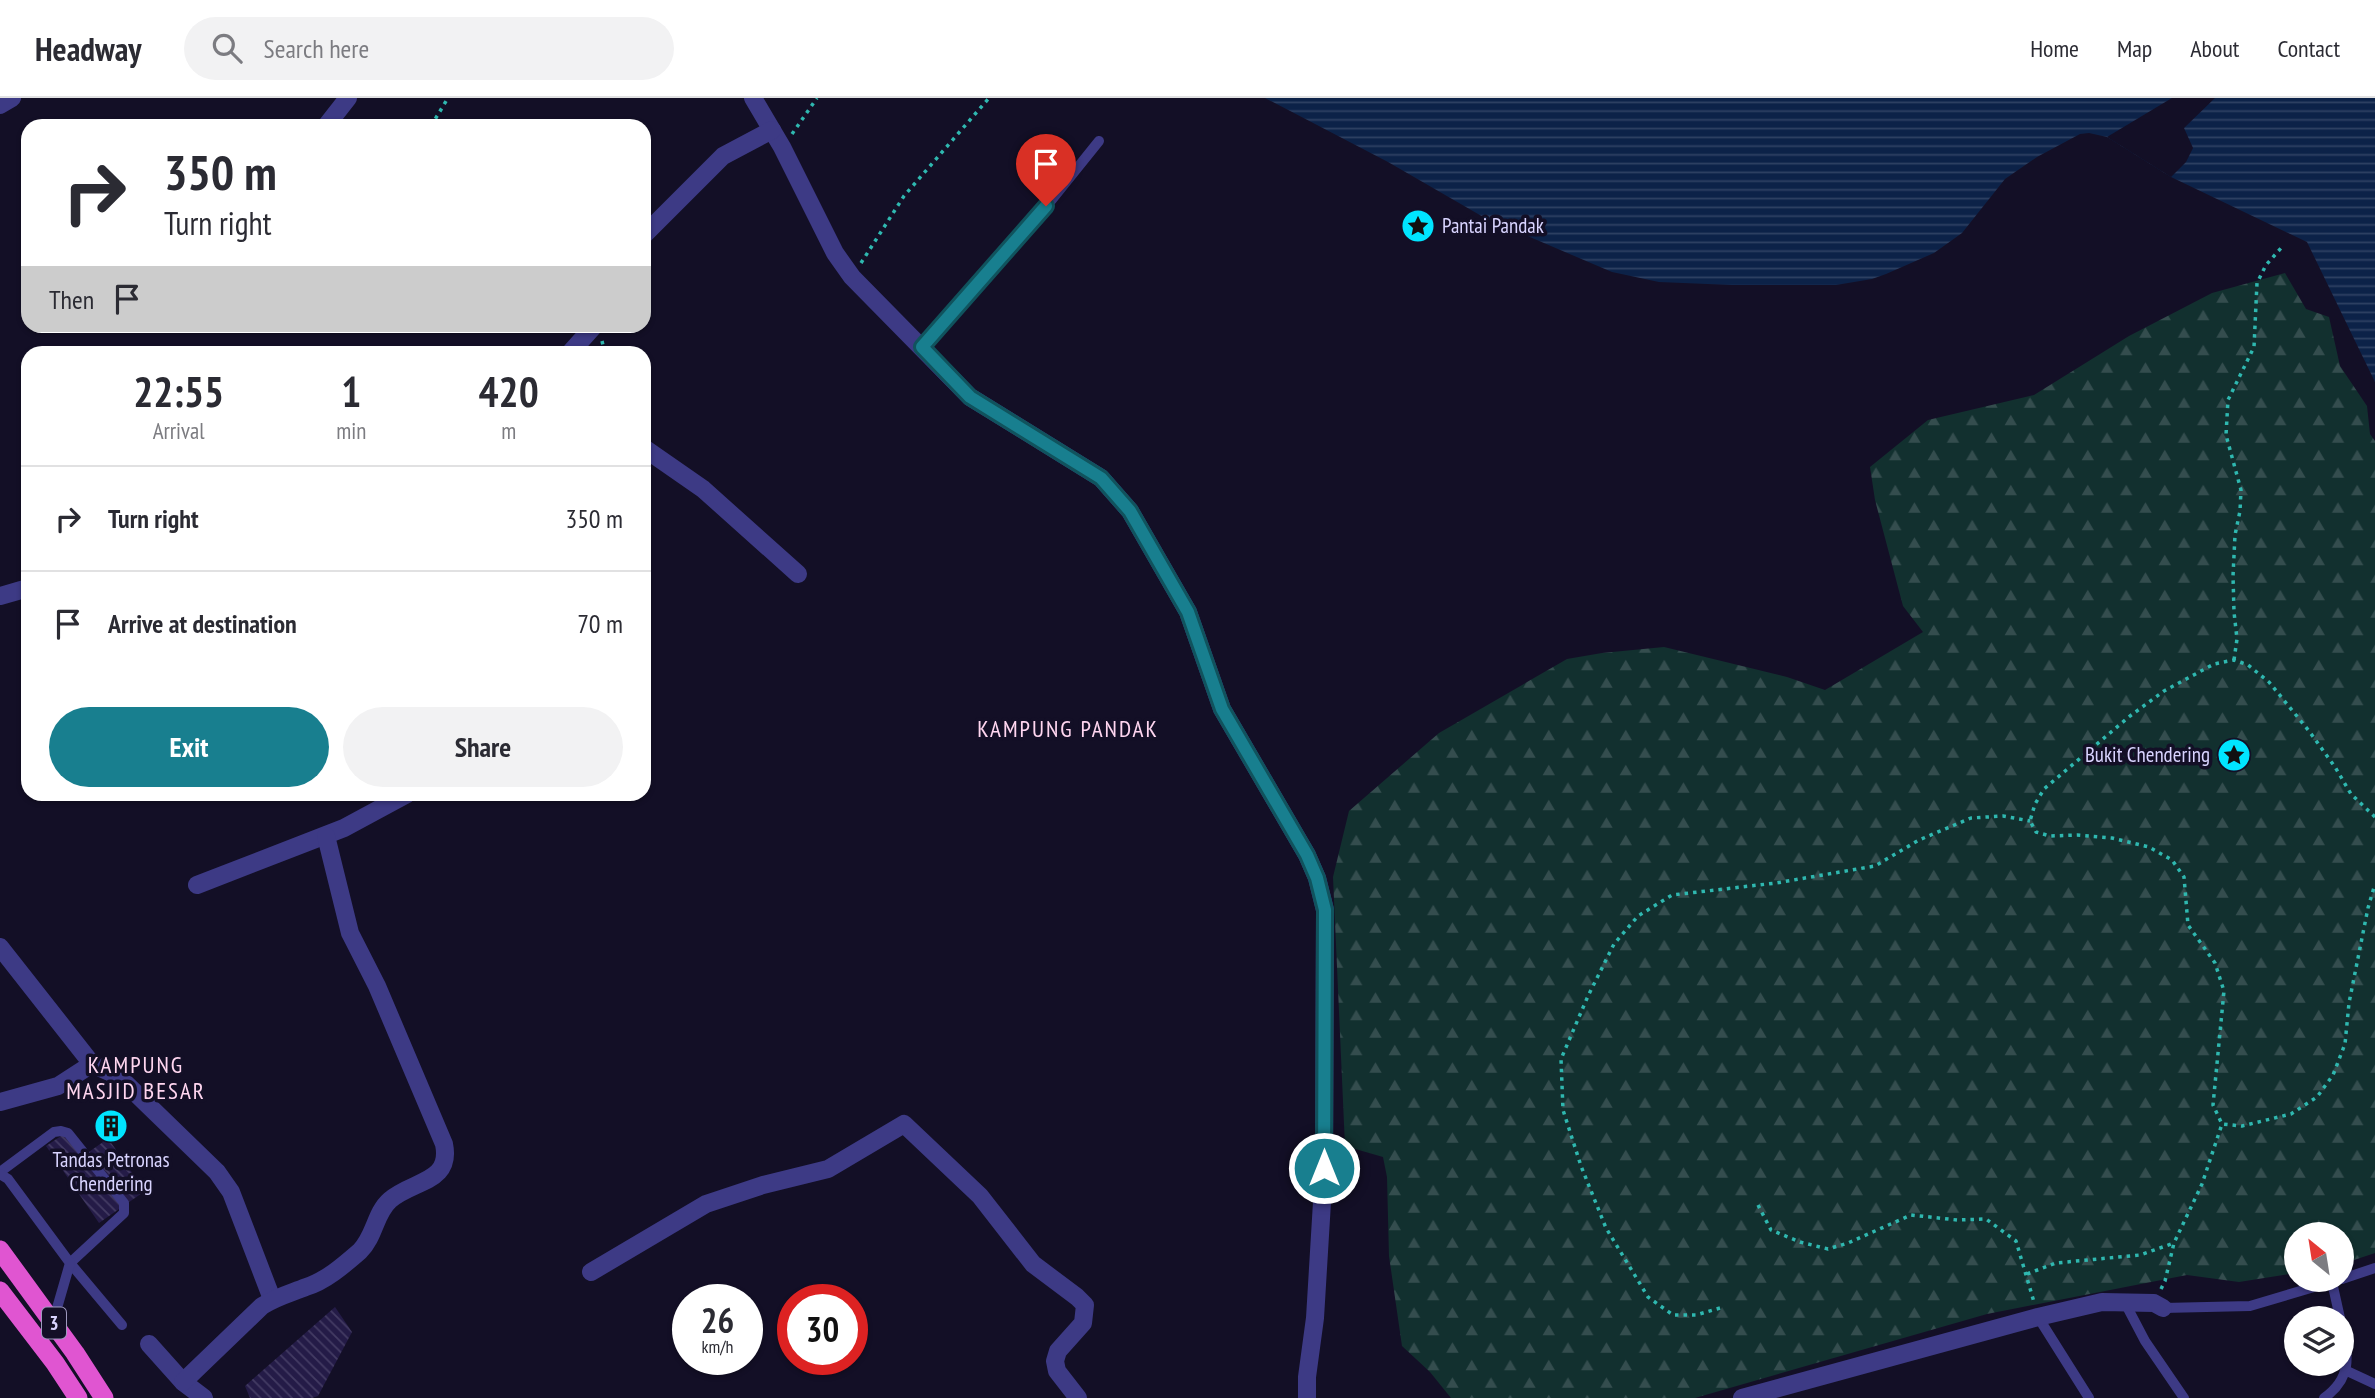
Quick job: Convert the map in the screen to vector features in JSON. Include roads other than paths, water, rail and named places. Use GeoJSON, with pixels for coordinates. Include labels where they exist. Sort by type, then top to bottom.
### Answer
{"type":"FeatureCollection","features":[{"type":"Feature","properties":{"kind":"highway","name":"3"},"geometry":{"type":"LineString","coordinates":[[0,1250],[104,1398]]}},
{"type":"Feature","properties":{"kind":"highway","name":"3"},"geometry":{"type":"LineString","coordinates":[[0,1291],[78,1398]]}},
{"type":"Feature","properties":{"kind":"street"},"geometry":{"type":"LineString","coordinates":[[0,105],[12,98]]}},
{"type":"Feature","properties":{"kind":"street"},"geometry":{"type":"LineString","coordinates":[[332,119],[348,98]]}},
{"type":"Feature","properties":{"kind":"street"},"geometry":{"type":"LineString","coordinates":[[753,98],[782,147],[835,253],[852,276],[970,397],[1101,478],[1130,511],[1188,612],[1222,709],[1307,855],[1317,878],[1325,910],[1324,1168],[1307,1398]]}},
{"type":"Feature","properties":{"kind":"street"},"geometry":{"type":"LineString","coordinates":[[651,228],[723,156],[772,130]]}},
{"type":"Feature","properties":{"kind":"street"},"geometry":{"type":"LineString","coordinates":[[651,453],[703,489],[798,573]]}},
{"type":"Feature","properties":{"kind":"street"},"geometry":{"type":"LineString","coordinates":[[0,596],[21,590]]}},
{"type":"Feature","properties":{"kind":"street"},"geometry":{"type":"LineString","coordinates":[[197,885],[326,836],[394,801]]}},
{"type":"Feature","properties":{"kind":"street"},"geometry":{"type":"LineString","coordinates":[[183,1382],[262,1306],[272,1299],[325,1279],[362,1249],[372,1235],[383,1207],[393,1198],[436,1175],[447,1158],[444,1144],[377,986],[350,933],[326,836]]}},
{"type":"Feature","properties":{"kind":"street"},"geometry":{"type":"LineString","coordinates":[[0,947],[92,1064],[118,1076],[217,1172],[230,1192],[272,1299]]}},
{"type":"Feature","properties":{"kind":"street"},"geometry":{"type":"LineString","coordinates":[[0,1102],[58,1086],[92,1064]]}},
{"type":"Feature","properties":{"kind":"street"},"geometry":{"type":"LineString","coordinates":[[591,1272],[706,1204],[763,1185],[828,1169],[904,1124],[980,1196],[1033,1264],[1085,1305],[1083,1323],[1058,1352],[1055,1361],[1057,1371],[1078,1398]]}},
{"type":"Feature","properties":{"kind":"street"},"geometry":{"type":"LineString","coordinates":[[1741,1398],[2102,1302],[2124,1301],[2158,1305]]}},
{"type":"Feature","properties":{"kind":"street"},"geometry":{"type":"LineString","coordinates":[[149,1344],[183,1382],[204,1398]]}},
{"type":"Feature","properties":{"kind":"lane"},"geometry":{"type":"LineString","coordinates":[[922,347],[1029,228],[1099,141]]}},
{"type":"Feature","properties":{"kind":"lane"},"geometry":{"type":"LineString","coordinates":[[53,1322],[70,1263],[124,1213],[124,1203],[68,1133],[61,1130],[54,1132],[0,1173],[8,1179],[70,1263],[122,1325]]}},
{"type":"Feature","properties":{"kind":"lane"},"geometry":{"type":"LineString","coordinates":[[2354,1275],[2375,1268]]}},
{"type":"Feature","properties":{"kind":"lane"},"geometry":{"type":"LineString","coordinates":[[2158,1305],[2250,1306],[2297,1292]]}},
{"type":"Feature","properties":{"kind":"lane"},"geometry":{"type":"LineString","coordinates":[[2124,1301],[2146,1341],[2185,1398]]}},
{"type":"Feature","properties":{"kind":"lane"},"geometry":{"type":"LineString","coordinates":[[2038,1317],[2089,1398]]}},
{"type":"Feature","properties":{"kind":"lane"},"geometry":{"type":"LineString","coordinates":[[2354,1374],[2375,1384]]}},
{"type":"Feature","properties":{"kind":"lane"},"geometry":{"type":"LineString","coordinates":[[2324,1398],[2343,1376]]}},
{"type":"Feature","properties":{"kind":"water"},"geometry":{"type":"Polygon","coordinates":[[[1265,98],[2375,98],[2375,382],[2307,242],[2171,177],[2107,137],[2080,134],[2037,157],[2005,179],[1962,233],[1934,253],[1872,279],[1836,285],[1659,282],[1612,272],[1485,218],[1388,162],[1265,98]]]}},
{"type":"Feature","properties":{"kind":"place","name":"Pantai Pandak"},"geometry":{"type":"Point","coordinates":[1418,226]}},
{"type":"Feature","properties":{"kind":"place","name":"Bukit Chendering"},"geometry":{"type":"Point","coordinates":[2234,755]}},
{"type":"Feature","properties":{"kind":"place","name":"Tandas Petronas Chendering"},"geometry":{"type":"Point","coordinates":[111,1126]}},
{"type":"Feature","properties":{"kind":"district","name":"KAMPUNG PANDAK"},"geometry":{"type":"Point","coordinates":[1068,729]}},
{"type":"Feature","properties":{"kind":"district","name":"KAMPUNG MASJID BESAR"},"geometry":{"type":"Point","coordinates":[136,1078]}}]}
